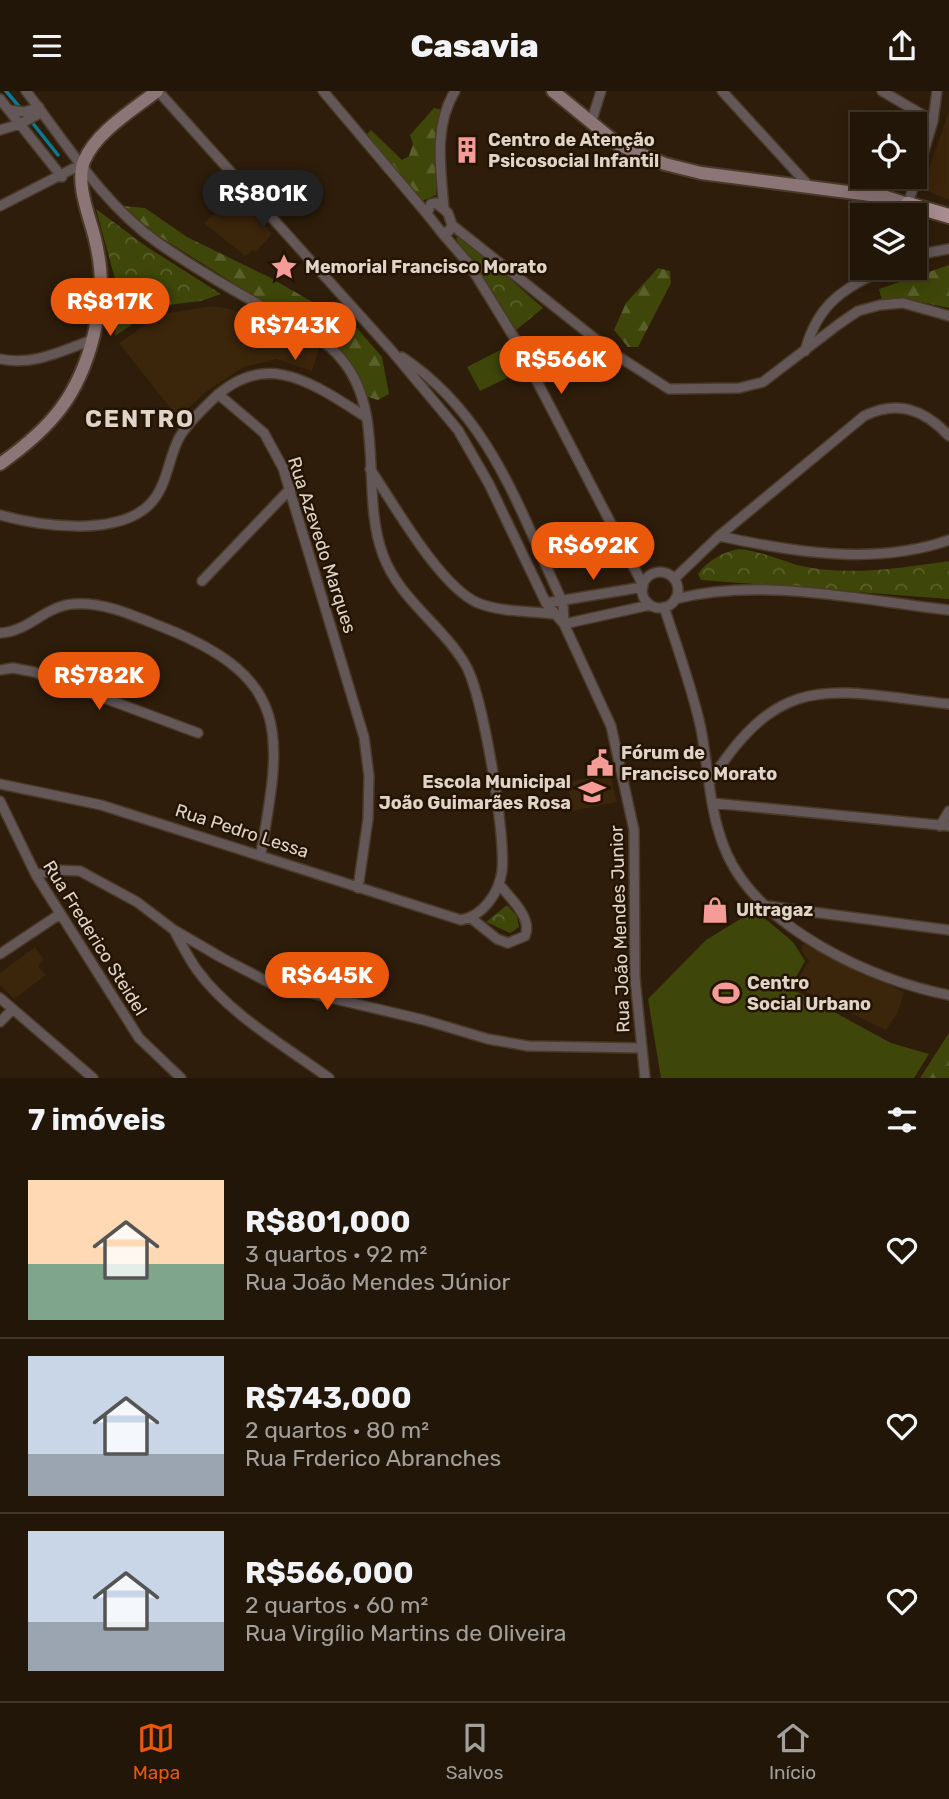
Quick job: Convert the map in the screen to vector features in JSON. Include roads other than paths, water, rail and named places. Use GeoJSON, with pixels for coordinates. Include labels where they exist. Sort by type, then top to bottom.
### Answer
{"type":"FeatureCollection","features":[{"type":"Feature","properties":{"kind":"main road"},"geometry":{"type":"LineString","coordinates":[[0,464],[42,431],[65,404],[85,369],[103,284],[83,189],[82,164],[105,134],[157,91]]}},
{"type":"Feature","properties":{"kind":"main road"},"geometry":{"type":"LineString","coordinates":[[553,91],[619,145],[665,164],[701,173],[886,197],[902,203]]}},
{"type":"Feature","properties":{"kind":"main road"},"geometry":{"type":"LineString","coordinates":[[927,210],[949,216]]}},
{"type":"Feature","properties":{"kind":"street"},"geometry":{"type":"LineString","coordinates":[[26,91],[116,206],[158,243],[328,344],[345,362],[356,383],[366,417],[377,535],[384,558],[419,611],[464,663],[473,680],[488,748],[502,871],[493,897],[471,918],[497,939],[508,943],[525,936],[528,929],[526,921],[499,884]]}},
{"type":"Feature","properties":{"kind":"street"},"geometry":{"type":"LineString","coordinates":[[157,91],[391,349]]}},
{"type":"Feature","properties":{"kind":"street"},"geometry":{"type":"LineString","coordinates":[[323,91],[469,264],[515,339],[650,604]]}},
{"type":"Feature","properties":{"kind":"street"},"geometry":{"type":"LineString","coordinates":[[455,91],[443,123],[439,156],[444,209],[452,225],[613,353],[669,389],[739,388],[763,382],[858,311],[880,305],[903,303],[949,316]]}},
{"type":"Feature","properties":{"kind":"street"},"geometry":{"type":"LineString","coordinates":[[591,123],[601,91]]}},
{"type":"Feature","properties":{"kind":"street"},"geometry":{"type":"LineString","coordinates":[[722,91],[809,186]]}},
{"type":"Feature","properties":{"kind":"street"},"geometry":{"type":"LineString","coordinates":[[882,91],[933,121]]}},
{"type":"Feature","properties":{"kind":"street"},"geometry":{"type":"LineString","coordinates":[[909,203],[933,121],[937,91]]}},
{"type":"Feature","properties":{"kind":"street"},"geometry":{"type":"LineString","coordinates":[[0,99],[4,109],[20,124],[62,177]]}},
{"type":"Feature","properties":{"kind":"street"},"geometry":{"type":"LineString","coordinates":[[4,109],[25,112],[40,109]]}},
{"type":"Feature","properties":{"kind":"street"},"geometry":{"type":"LineString","coordinates":[[0,130],[20,124],[40,109]]}},
{"type":"Feature","properties":{"kind":"street"},"geometry":{"type":"LineString","coordinates":[[0,206],[62,177],[82,164]]}},
{"type":"Feature","properties":{"kind":"street"},"geometry":{"type":"LineString","coordinates":[[427,214],[431,204],[436,203],[444,209]]}},
{"type":"Feature","properties":{"kind":"street"},"geometry":{"type":"LineString","coordinates":[[442,233],[449,231],[452,225]]}},
{"type":"Feature","properties":{"kind":"street"},"geometry":{"type":"LineString","coordinates":[[927,253],[949,249]]}},
{"type":"Feature","properties":{"kind":"street"},"geometry":{"type":"LineString","coordinates":[[804,352],[811,328],[820,312],[842,291],[863,280]]}},
{"type":"Feature","properties":{"kind":"street"},"geometry":{"type":"LineString","coordinates":[[0,359],[17,363],[38,360],[92,340]]}},
{"type":"Feature","properties":{"kind":"street","name":"Rua João Mendes Junior"},"geometry":{"type":"LineString","coordinates":[[391,349],[445,389],[487,442],[563,603],[564,624],[611,726],[634,830],[635,978],[645,1078]]}},
{"type":"Feature","properties":{"kind":"street","name":"Rua João Mendes Junior"},"geometry":{"type":"LineString","coordinates":[[391,349],[458,430],[489,484],[552,614],[564,624]]}},
{"type":"Feature","properties":{"kind":"street"},"geometry":{"type":"LineString","coordinates":[[0,515],[61,526],[100,525],[137,514],[156,497],[180,437],[218,394],[247,377],[265,372],[286,374],[319,388],[366,417]]}},
{"type":"Feature","properties":{"kind":"street","name":"Rua Azevedo Marques"},"geometry":{"type":"LineString","coordinates":[[218,394],[264,433],[291,488],[364,737],[369,776],[368,820],[358,888]]}},
{"type":"Feature","properties":{"kind":"street"},"geometry":{"type":"LineString","coordinates":[[674,579],[719,536],[842,433],[882,408],[901,407],[915,411],[936,422],[949,436]]}},
{"type":"Feature","properties":{"kind":"street"},"geometry":{"type":"LineString","coordinates":[[369,468],[435,564],[461,593],[496,608],[552,614]]}},
{"type":"Feature","properties":{"kind":"street"},"geometry":{"type":"LineString","coordinates":[[202,581],[291,488]]}},
{"type":"Feature","properties":{"kind":"street"},"geometry":{"type":"LineString","coordinates":[[719,536],[818,553],[891,553],[949,540]]}},
{"type":"Feature","properties":{"kind":"street"},"geometry":{"type":"LineString","coordinates":[[546,603],[563,603],[643,586],[649,576],[659,572],[674,579],[678,589],[674,600]]}},
{"type":"Feature","properties":{"kind":"street"},"geometry":{"type":"LineString","coordinates":[[564,624],[650,604],[664,607],[674,600],[709,591],[748,589],[949,610]]}},
{"type":"Feature","properties":{"kind":"street"},"geometry":{"type":"LineString","coordinates":[[0,633],[24,627],[52,609],[73,604],[94,605],[187,637],[234,664],[262,695],[272,726],[275,774],[261,853]]}},
{"type":"Feature","properties":{"kind":"street"},"geometry":{"type":"LineString","coordinates":[[664,607],[691,688],[712,803],[728,856],[765,906],[811,939],[868,971],[949,995]]}},
{"type":"Feature","properties":{"kind":"street"},"geometry":{"type":"LineString","coordinates":[[0,670],[13,667],[34,672],[198,733]]}},
{"type":"Feature","properties":{"kind":"street"},"geometry":{"type":"LineString","coordinates":[[709,783],[733,745],[752,724],[781,704],[820,692],[949,703]]}},
{"type":"Feature","properties":{"kind":"street","name":"Rua Pedro Lessa"},"geometry":{"type":"LineString","coordinates":[[0,784],[101,804],[261,853],[427,911],[461,920],[471,918]]}},
{"type":"Feature","properties":{"kind":"street","name":"Rua Frederico Steidel"},"geometry":{"type":"LineString","coordinates":[[0,801],[36,874],[139,1038],[181,1078]]}},
{"type":"Feature","properties":{"kind":"street"},"geometry":{"type":"LineString","coordinates":[[712,803],[945,826],[949,811]]}},
{"type":"Feature","properties":{"kind":"street"},"geometry":{"type":"LineString","coordinates":[[36,874],[54,870],[80,871],[137,902],[174,930],[272,984],[425,1020],[488,1039],[527,1046],[641,1048]]}},
{"type":"Feature","properties":{"kind":"street"},"geometry":{"type":"LineString","coordinates":[[765,906],[949,930]]}},
{"type":"Feature","properties":{"kind":"street"},"geometry":{"type":"LineString","coordinates":[[0,954],[60,914]]}},
{"type":"Feature","properties":{"kind":"street"},"geometry":{"type":"LineString","coordinates":[[174,930],[197,970],[215,991],[238,1012],[329,1078]]}},
{"type":"Feature","properties":{"kind":"street"},"geometry":{"type":"LineString","coordinates":[[0,998],[93,1078]]}},
{"type":"Feature","properties":{"kind":"street"},"geometry":{"type":"LineString","coordinates":[[0,1022],[13,1009]]}},
{"type":"Feature","properties":{"kind":"waterway"},"geometry":{"type":"LineString","coordinates":[[6,91],[22,110]]}},
{"type":"Feature","properties":{"kind":"waterway"},"geometry":{"type":"LineString","coordinates":[[31,121],[58,155]]}},
{"type":"Feature","properties":{"kind":"place","name":"Centro de Atenção Psicosocial Infantil"},"geometry":{"type":"Point","coordinates":[467,150]}},
{"type":"Feature","properties":{"kind":"place","name":"Memorial Francisco Morato"},"geometry":{"type":"Point","coordinates":[284,267]}},
{"type":"Feature","properties":{"kind":"place","name":"Fórum de Francisco Morato"},"geometry":{"type":"Point","coordinates":[600,763]}},
{"type":"Feature","properties":{"kind":"place","name":"Escola Municipal João Guimarães Rosa"},"geometry":{"type":"Point","coordinates":[592,792]}},
{"type":"Feature","properties":{"kind":"place","name":"Ultragaz"},"geometry":{"type":"Point","coordinates":[715,910]}},
{"type":"Feature","properties":{"kind":"place","name":"Centro Social Urbano"},"geometry":{"type":"Point","coordinates":[726,993]}},
{"type":"Feature","properties":{"kind":"district","name":"CENTRO"},"geometry":{"type":"Point","coordinates":[140,419]}}]}
